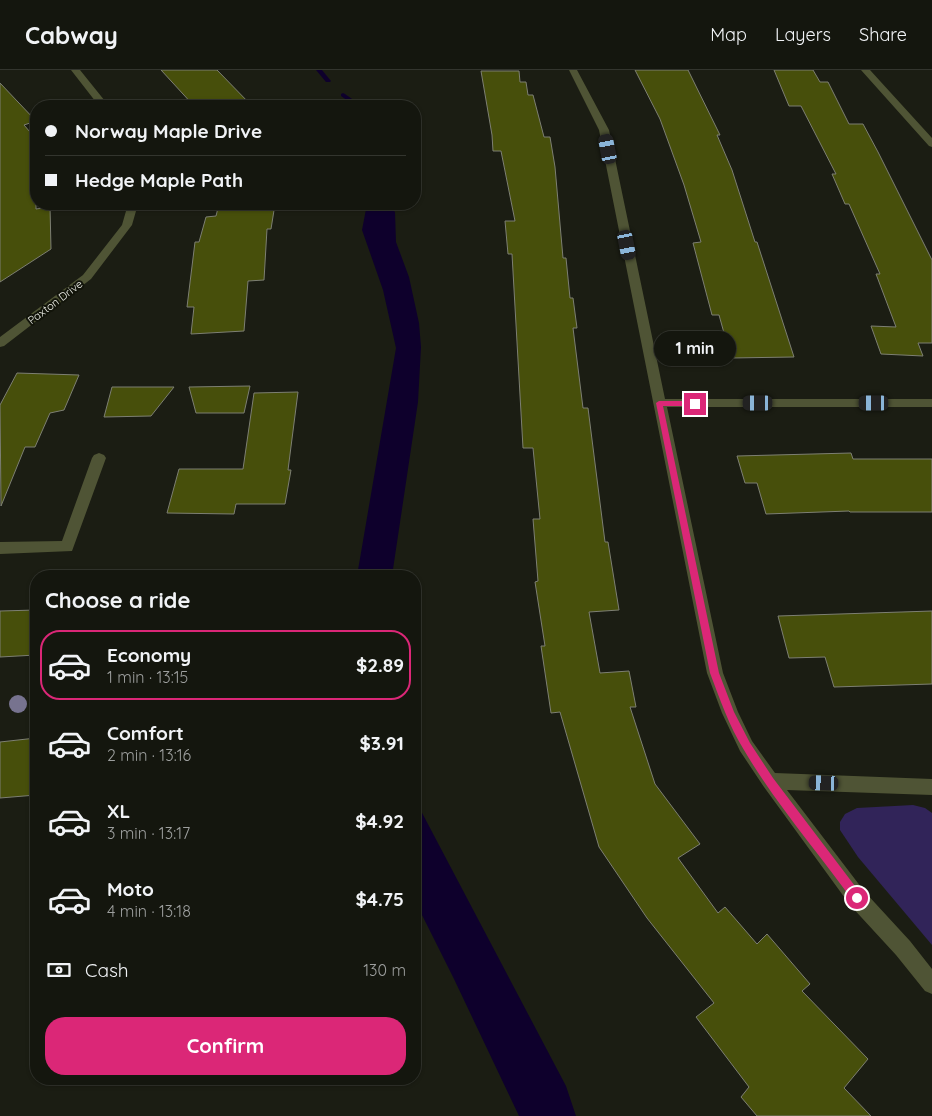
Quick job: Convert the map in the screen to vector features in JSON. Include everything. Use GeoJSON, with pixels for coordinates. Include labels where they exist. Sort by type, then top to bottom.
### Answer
{"type":"FeatureCollection","features":[{"type":"Feature","properties":{"kind":"street"},"geometry":{"type":"LineString","coordinates":[[75,70],[99,100]]}},
{"type":"Feature","properties":{"kind":"street"},"geometry":{"type":"LineString","coordinates":[[573,70],[604,130],[715,673],[730,713],[746,746],[770,781],[857,898],[903,948],[932,984]]}},
{"type":"Feature","properties":{"kind":"street"},"geometry":{"type":"LineString","coordinates":[[865,70],[932,143]]}},
{"type":"Feature","properties":{"kind":"street","name":"Paxton Drive"},"geometry":{"type":"LineString","coordinates":[[0,343],[88,277],[127,225],[131,210]]}},
{"type":"Feature","properties":{"kind":"street"},"geometry":{"type":"LineString","coordinates":[[659,403],[932,403]]}},
{"type":"Feature","properties":{"kind":"street"},"geometry":{"type":"LineString","coordinates":[[0,548],[68,547],[99,458]]}},
{"type":"Feature","properties":{"kind":"street"},"geometry":{"type":"LineString","coordinates":[[770,781],[932,787]]}},
{"type":"Feature","properties":{"kind":"shaded area"},"geometry":{"type":"Polygon","coordinates":[[[366,210],[393,210],[395,212],[396,242],[409,277],[419,323],[421,347],[418,402],[393,570],[358,570],[396,348],[383,290],[362,230],[366,210]]]}},
{"type":"Feature","properties":{"kind":"shaded area"},"geometry":{"type":"Polygon","coordinates":[[[913,805],[925,808],[932,813],[932,945],[858,857],[840,830],[840,822],[845,814],[857,808],[913,805]]]}},
{"type":"Feature","properties":{"kind":"shaded area"},"geometry":{"type":"Polygon","coordinates":[[[421,811],[566,1086],[576,1116],[519,1116],[421,913],[421,811]]]}},
{"type":"Feature","properties":{"kind":"building"},"geometry":{"type":"Polygon","coordinates":[[[161,70],[217,70],[246,100],[188,100],[161,70]]]}},
{"type":"Feature","properties":{"kind":"building"},"geometry":{"type":"Polygon","coordinates":[[[635,70],[688,70],[720,135],[717,135],[732,170],[755,242],[757,242],[794,357],[731,358],[719,315],[712,315],[693,243],[701,242],[684,185],[660,119],[635,70]]]}},
{"type":"Feature","properties":{"kind":"building"},"geometry":{"type":"Polygon","coordinates":[[[774,70],[813,70],[820,82],[828,82],[849,124],[863,124],[878,152],[932,260],[932,343],[918,343],[923,356],[881,354],[871,326],[896,327],[876,274],[880,274],[849,204],[845,204],[832,174],[836,174],[801,106],[789,106],[774,70]]]}},
{"type":"Feature","properties":{"kind":"building"},"geometry":{"type":"Polygon","coordinates":[[[481,71],[519,71],[520,82],[526,82],[528,95],[533,95],[544,137],[550,137],[555,167],[563,258],[566,258],[570,298],[573,298],[577,328],[573,328],[583,408],[588,408],[605,542],[608,542],[619,610],[589,612],[600,673],[629,671],[636,707],[630,707],[655,784],[700,844],[678,858],[718,913],[725,907],[757,944],[767,934],[810,984],[802,991],[868,1059],[844,1088],[871,1116],[757,1116],[741,1097],[749,1087],[696,1017],[714,1003],[647,918],[599,847],[560,712],[551,713],[541,646],[545,646],[535,582],[538,581],[533,519],[540,519],[533,448],[523,448],[512,254],[508,254],[505,221],[515,221],[501,151],[493,151],[481,71]]]}},
{"type":"Feature","properties":{"kind":"building"},"geometry":{"type":"Polygon","coordinates":[[[0,83],[30,115],[30,123],[24,125],[30,132],[30,210],[50,210],[51,249],[0,282],[0,83]]]}},
{"type":"Feature","properties":{"kind":"building"},"geometry":{"type":"Polygon","coordinates":[[[218,210],[274,210],[271,229],[267,229],[264,280],[248,281],[244,331],[191,334],[194,307],[187,307],[195,242],[199,242],[206,217],[216,216],[218,210]]]}},
{"type":"Feature","properties":{"kind":"building"},"geometry":{"type":"Polygon","coordinates":[[[17,373],[79,375],[64,410],[50,413],[35,447],[25,447],[1,506],[0,405],[17,373]]]}},
{"type":"Feature","properties":{"kind":"building"},"geometry":{"type":"Polygon","coordinates":[[[250,386],[244,413],[196,413],[189,387],[250,386]]]}},
{"type":"Feature","properties":{"kind":"building"},"geometry":{"type":"Polygon","coordinates":[[[112,387],[174,387],[151,416],[104,417],[112,387]]]}},
{"type":"Feature","properties":{"kind":"building"},"geometry":{"type":"Polygon","coordinates":[[[298,392],[288,470],[291,470],[285,504],[236,504],[234,514],[167,513],[179,469],[243,469],[254,393],[298,392]]]}},
{"type":"Feature","properties":{"kind":"building"},"geometry":{"type":"Polygon","coordinates":[[[851,453],[853,459],[932,459],[932,512],[849,511],[766,514],[757,483],[745,483],[737,456],[851,453]]]}},
{"type":"Feature","properties":{"kind":"building"},"geometry":{"type":"Polygon","coordinates":[[[30,610],[30,655],[0,657],[0,611],[30,610]]]}},
{"type":"Feature","properties":{"kind":"building"},"geometry":{"type":"Polygon","coordinates":[[[932,611],[932,684],[834,687],[825,657],[789,658],[778,616],[932,611]]]}},
{"type":"Feature","properties":{"kind":"building"},"geometry":{"type":"Polygon","coordinates":[[[30,739],[30,796],[0,798],[0,742],[30,739]]]}},
{"type":"Feature","properties":{"kind":"waterway"},"geometry":{"type":"LineString","coordinates":[[319,70],[328,81]]}},
{"type":"Feature","properties":{"kind":"waterway"},"geometry":{"type":"LineString","coordinates":[[343,95],[350,100]]}},
{"type":"Feature","properties":{"kind":"route"},"geometry":{"type":"LineString","coordinates":[[695,404],[659,403],[715,673],[730,713],[746,746],[857,898]]}}]}
